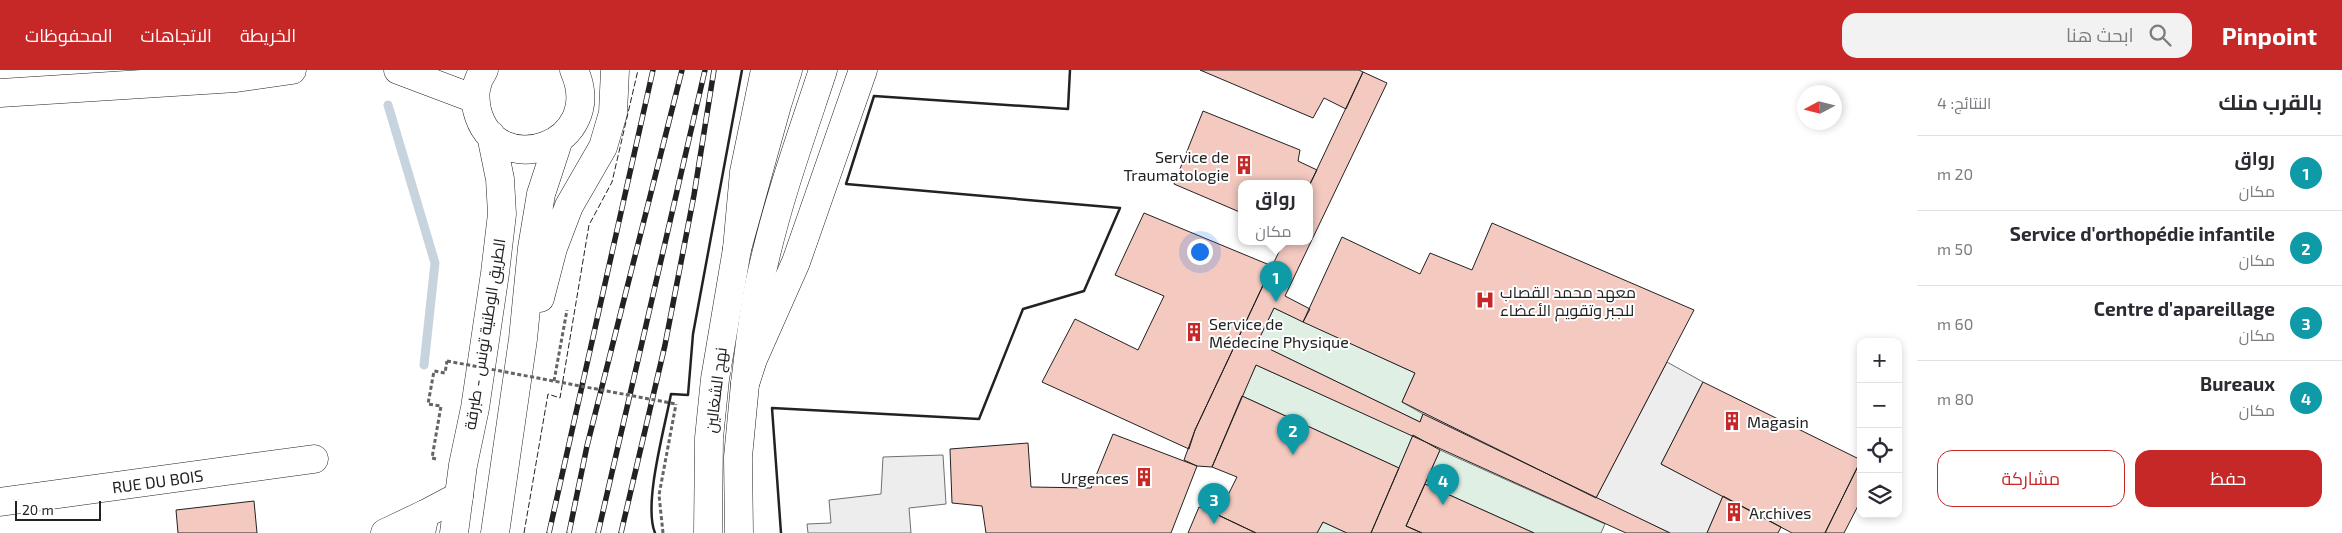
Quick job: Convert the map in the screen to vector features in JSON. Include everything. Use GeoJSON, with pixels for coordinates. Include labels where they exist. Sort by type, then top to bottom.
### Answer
{"type":"FeatureCollection","features":[{"type":"Feature","properties":{"kind":"main road"},"geometry":{"type":"LineString","coordinates":[[0,93],[236,78],[292,70]]}},
{"type":"Feature","properties":{"kind":"main road"},"geometry":{"type":"LineString","coordinates":[[398,70],[475,100]]}},
{"type":"Feature","properties":{"kind":"main road"},"geometry":{"type":"LineString","coordinates":[[484,70],[477,80],[475,100],[480,120],[491,135],[502,144],[520,150],[547,147],[570,130],[577,116],[585,70]]}},
{"type":"Feature","properties":{"kind":"main road"},"geometry":{"type":"LineString","coordinates":[[574,70],[578,80],[581,99]]}},
{"type":"Feature","properties":{"kind":"main road"},"geometry":{"type":"LineString","coordinates":[[523,339],[541,297],[553,248],[570,206],[604,147],[613,113],[615,70]]}},
{"type":"Feature","properties":{"kind":"main road"},"geometry":{"type":"LineString","coordinates":[[737,249],[744,172],[765,70]]}},
{"type":"Feature","properties":{"kind":"main road"},"geometry":{"type":"LineString","coordinates":[[737,249],[788,70]]}},
{"type":"Feature","properties":{"kind":"main road"},"geometry":{"type":"LineString","coordinates":[[739,533],[738,457],[753,319],[763,264],[782,191],[823,70]]}},
{"type":"Feature","properties":{"kind":"main road"},"geometry":{"type":"LineString","coordinates":[[745,384],[753,359],[796,262],[863,70]]}},
{"type":"Feature","properties":{"kind":"main road","name":"الطريق الوطنية تونس - طبرقة"},"geometry":{"type":"LineString","coordinates":[[454,533],[495,273],[502,214],[500,179],[491,135]]}},
{"type":"Feature","properties":{"kind":"main road","name":"الطريق الوطنية تونس - طبرقة"},"geometry":{"type":"LineString","coordinates":[[495,533],[523,339],[532,248],[541,194],[559,139]]}},
{"type":"Feature","properties":{"kind":"main road","name":"نهج الشغالين"},"geometry":{"type":"LineString","coordinates":[[708,533],[708,456],[715,379],[737,249]]}},
{"type":"Feature","properties":{"kind":"main road","name":"RUE DU BOIS"},"geometry":{"type":"LineString","coordinates":[[0,502],[314,459]]}},
{"type":"Feature","properties":{"kind":"main road"},"geometry":{"type":"LineString","coordinates":[[385,533],[423,524],[459,496]]}},
{"type":"Feature","properties":{"kind":"path"},"geometry":{"type":"LineString","coordinates":[[554,381],[569,302]]}},
{"type":"Feature","properties":{"kind":"path"},"geometry":{"type":"LineString","coordinates":[[432,458],[441,406],[428,404],[434,371],[444,373],[447,361],[676,404],[659,495],[663,533]]}},
{"type":"Feature","properties":{"kind":"green space"},"geometry":{"type":"Polygon","coordinates":[[[1274,308],[1415,373],[1402,402],[1423,414],[1420,422],[1257,343],[1274,308]]]}},
{"type":"Feature","properties":{"kind":"green space"},"geometry":{"type":"Polygon","coordinates":[[[1256,365],[1413,435],[1399,468],[1242,396],[1256,365]]]}},
{"type":"Feature","properties":{"kind":"green space"},"geometry":{"type":"Polygon","coordinates":[[[1440,450],[1605,524],[1601,533],[1534,533],[1425,484],[1440,450]]]}},
{"type":"Feature","properties":{"kind":"green space"},"geometry":{"type":"Polygon","coordinates":[[[1323,522],[1347,533],[1317,533],[1323,522]]]}},
{"type":"Feature","properties":{"kind":"shaded area"},"geometry":{"type":"Polygon","coordinates":[[[1667,362],[1703,382],[1661,464],[1723,496],[1707,533],[1670,533],[1596,498],[1667,362]]]}},
{"type":"Feature","properties":{"kind":"shaded area"},"geometry":{"type":"Polygon","coordinates":[[[943,455],[946,504],[909,508],[911,533],[808,533],[807,524],[831,523],[829,500],[881,494],[883,457],[943,455]]]}},
{"type":"Feature","properties":{"kind":"building"},"geometry":{"type":"Polygon","coordinates":[[[1200,70],[1359,70],[1363,72],[1346,109],[1324,98],[1313,118],[1200,70]]]}},
{"type":"Feature","properties":{"kind":"building"},"geometry":{"type":"Polygon","coordinates":[[[1363,72],[1387,83],[1313,238],[1312,180],[1363,72]]]}},
{"type":"Feature","properties":{"kind":"building","name":"Service de Traumatologie"},"geometry":{"type":"Polygon","coordinates":[[[1203,111],[1300,150],[1298,161],[1317,170],[1312,180],[1238,180],[1238,211],[1174,184],[1203,111]]]}},
{"type":"Feature","properties":{"kind":"building","name":"Service de Médecine Physique"},"geometry":{"type":"Polygon","coordinates":[[[1144,213],[1272,266],[1195,430],[1189,449],[1042,382],[1075,319],[1138,350],[1164,296],[1115,275],[1144,213]]]}},
{"type":"Feature","properties":{"kind":"building"},"geometry":{"type":"Polygon","coordinates":[[[1492,223],[1694,310],[1596,498],[1402,402],[1415,373],[1303,322],[1342,237],[1420,274],[1430,253],[1472,270],[1492,223]]]}},
{"type":"Feature","properties":{"kind":"building"},"geometry":{"type":"Polygon","coordinates":[[[1282,245],[1309,245],[1285,296],[1310,309],[1303,322],[1274,308],[1257,343],[1420,422],[1423,414],[1670,533],[1626,533],[1256,365],[1212,467],[1197,466],[1184,460],[1195,430],[1282,245]]]}},
{"type":"Feature","properties":{"kind":"building","name":"Magasin"},"geometry":{"type":"Polygon","coordinates":[[[1703,382],[1857,458],[1857,468],[1825,533],[1792,533],[1661,464],[1703,382]]]}},
{"type":"Feature","properties":{"kind":"building"},"geometry":{"type":"Polygon","coordinates":[[[1242,396],[1399,468],[1371,533],[1347,533],[1323,522],[1317,533],[1256,533],[1218,515],[1237,477],[1212,467],[1242,396]]]}},
{"type":"Feature","properties":{"kind":"building","name":"Urgences"},"geometry":{"type":"Polygon","coordinates":[[[1113,434],[1197,466],[1171,533],[986,533],[982,506],[952,503],[950,449],[1028,443],[1031,487],[1091,488],[1113,434]]]}},
{"type":"Feature","properties":{"kind":"building"},"geometry":{"type":"Polygon","coordinates":[[[1413,435],[1440,450],[1406,526],[1422,533],[1371,533],[1413,435]]]}},
{"type":"Feature","properties":{"kind":"building"},"geometry":{"type":"Polygon","coordinates":[[[1857,468],[1857,508],[1844,533],[1825,533],[1857,468]]]}},
{"type":"Feature","properties":{"kind":"building"},"geometry":{"type":"Polygon","coordinates":[[[1425,484],[1534,533],[1422,533],[1406,526],[1425,484]]]}},
{"type":"Feature","properties":{"kind":"building","name":"Archives"},"geometry":{"type":"Polygon","coordinates":[[[1723,496],[1781,527],[1778,533],[1707,533],[1723,496]]]}},
{"type":"Feature","properties":{"kind":"building"},"geometry":{"type":"Polygon","coordinates":[[[254,501],[257,533],[178,533],[176,510],[254,501]]]}},
{"type":"Feature","properties":{"kind":"building"},"geometry":{"type":"Polygon","coordinates":[[[1199,507],[1218,515],[1256,533],[1188,533],[1199,507]]]}},
{"type":"Feature","properties":{"kind":"waterway"},"geometry":{"type":"LineString","coordinates":[[388,105],[435,263],[424,365]]}},
{"type":"Feature","properties":{"kind":"railway"},"geometry":{"type":"LineString","coordinates":[[549,533],[653,70]]}},
{"type":"Feature","properties":{"kind":"railway"},"geometry":{"type":"LineString","coordinates":[[569,533],[587,446],[682,70]]}},
{"type":"Feature","properties":{"kind":"railway"},"geometry":{"type":"LineString","coordinates":[[598,533],[705,70]]}},
{"type":"Feature","properties":{"kind":"railway"},"geometry":{"type":"LineString","coordinates":[[621,533],[665,345],[694,195],[714,70]]}},
{"type":"Feature","properties":{"kind":"fence"},"geometry":{"type":"LineString","coordinates":[[524,533],[548,394],[560,398],[589,225],[612,182],[638,70]]}},
{"type":"Feature","properties":{"kind":"wall"},"geometry":{"type":"LineString","coordinates":[[655,533],[652,520],[652,504],[656,465],[671,394],[688,395],[693,334],[742,70]]}},
{"type":"Feature","properties":{"kind":"wall"},"geometry":{"type":"LineString","coordinates":[[781,533],[772,408],[979,419],[1023,309],[1084,291],[1120,208],[846,184],[874,96],[1068,109],[1070,70]]}},
{"type":"Feature","properties":{"kind":"place","name":"Service de Traumatologie"},"geometry":{"type":"Point","coordinates":[1244,165]}},
{"type":"Feature","properties":{"kind":"place","name":"معهد محمد القصاب للجبر وتقويم الأعضاء"},"geometry":{"type":"Point","coordinates":[1485,300]}},
{"type":"Feature","properties":{"kind":"place","name":"رواق"},"geometry":{"type":"Point","coordinates":[1276,302]}},
{"type":"Feature","properties":{"kind":"place","name":"Service de Médecine Physique"},"geometry":{"type":"Point","coordinates":[1194,332]}},
{"type":"Feature","properties":{"kind":"place","name":"Magasin"},"geometry":{"type":"Point","coordinates":[1732,421]}},
{"type":"Feature","properties":{"kind":"place","name":"Service d'orthopédie infantile"},"geometry":{"type":"Point","coordinates":[1293,455]}},
{"type":"Feature","properties":{"kind":"place","name":"Urgences"},"geometry":{"type":"Point","coordinates":[1144,477]}},
{"type":"Feature","properties":{"kind":"place","name":"Bureaux"},"geometry":{"type":"Point","coordinates":[1443,505]}},
{"type":"Feature","properties":{"kind":"place","name":"Archives"},"geometry":{"type":"Point","coordinates":[1734,512]}},
{"type":"Feature","properties":{"kind":"place","name":"Centre d'apareillage"},"geometry":{"type":"Point","coordinates":[1214,524]}}]}
